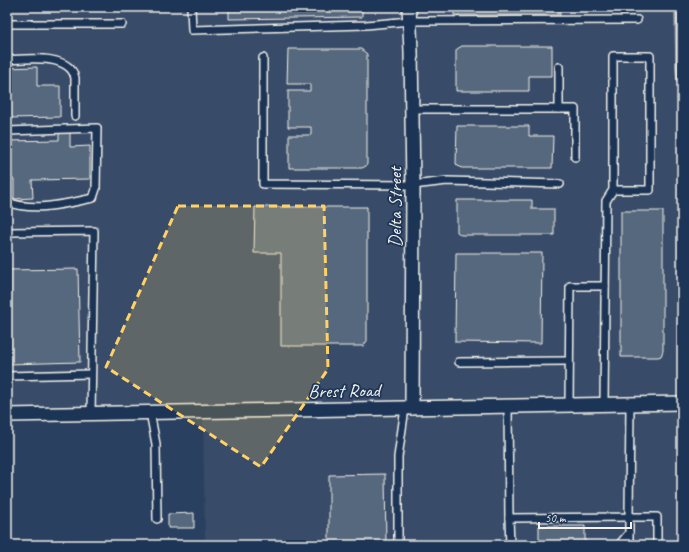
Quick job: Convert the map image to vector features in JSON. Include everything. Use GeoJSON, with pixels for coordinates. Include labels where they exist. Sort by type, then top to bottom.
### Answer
{"type":"FeatureCollection","features":[{"type":"Feature","properties":{"kind":"street","name":"Delta Street"},"geometry":{"type":"LineString","coordinates":[[409,7],[414,185],[409,408]]}},
{"type":"Feature","properties":{"kind":"street","name":"Brest Road"},"geometry":{"type":"LineString","coordinates":[[7,415],[682,403]]}},
{"type":"Feature","properties":{"kind":"lane"},"geometry":{"type":"LineString","coordinates":[[191,7],[192,30],[366,25],[410,21],[637,20]]}},
{"type":"Feature","properties":{"kind":"lane"},"geometry":{"type":"LineString","coordinates":[[7,24],[122,24]]}},
{"type":"Feature","properties":{"kind":"lane"},"geometry":{"type":"LineString","coordinates":[[604,404],[606,201],[613,190],[613,56],[650,56],[650,190],[613,190]]}},
{"type":"Feature","properties":{"kind":"lane"},"geometry":{"type":"LineString","coordinates":[[263,58],[263,184],[414,185],[448,181],[560,184]]}},
{"type":"Feature","properties":{"kind":"lane"},"geometry":{"type":"LineString","coordinates":[[7,60],[54,60],[71,68],[75,78],[75,116]]}},
{"type":"Feature","properties":{"kind":"lane"},"geometry":{"type":"LineString","coordinates":[[558,109],[559,67]]}},
{"type":"Feature","properties":{"kind":"lane"},"geometry":{"type":"LineString","coordinates":[[412,109],[575,109],[575,157]]}},
{"type":"Feature","properties":{"kind":"lane"},"geometry":{"type":"LineString","coordinates":[[7,131],[97,128],[96,189],[93,198],[61,205],[43,206],[15,205],[7,202]]}},
{"type":"Feature","properties":{"kind":"lane"},"geometry":{"type":"LineString","coordinates":[[7,232],[94,231],[91,414]]}},
{"type":"Feature","properties":{"kind":"lane"},"geometry":{"type":"LineString","coordinates":[[569,405],[570,286],[605,286]]}},
{"type":"Feature","properties":{"kind":"lane"},"geometry":{"type":"LineString","coordinates":[[459,362],[569,361]]}},
{"type":"Feature","properties":{"kind":"lane"},"geometry":{"type":"LineString","coordinates":[[7,376],[92,374]]}},
{"type":"Feature","properties":{"kind":"lane"},"geometry":{"type":"LineString","coordinates":[[629,545],[630,404]]}},
{"type":"Feature","properties":{"kind":"lane"},"geometry":{"type":"LineString","coordinates":[[508,406],[510,545]]}},
{"type":"Feature","properties":{"kind":"lane"},"geometry":{"type":"LineString","coordinates":[[398,545],[398,457],[409,408]]}},
{"type":"Feature","properties":{"kind":"lane"},"geometry":{"type":"LineString","coordinates":[[150,412],[156,444],[157,519]]}},
{"type":"Feature","properties":{"kind":"lane"},"geometry":{"type":"LineString","coordinates":[[509,518],[657,517],[657,545]]}},
{"type":"Feature","properties":{"kind":"lane"},"geometry":{"type":"LineString","coordinates":[[620,545],[629,533]]}},
{"type":"Feature","properties":{"kind":"highlighted area"},"geometry":{"type":"Polygon","coordinates":[[[178,206],[324,206],[328,369],[261,467],[106,367],[178,206]]]}},
{"type":"Feature","properties":{"kind":"shaded area"},"geometry":{"type":"Polygon","coordinates":[[[7,7],[682,7],[682,545],[205,545],[203,407],[7,410],[7,7]]]}},
{"type":"Feature","properties":{"kind":"building"},"geometry":{"type":"Polygon","coordinates":[[[229,7],[362,7],[362,17],[229,19],[229,7]]]}},
{"type":"Feature","properties":{"kind":"building"},"geometry":{"type":"Polygon","coordinates":[[[454,7],[560,7],[560,15],[454,15],[454,7]]]}},
{"type":"Feature","properties":{"kind":"building"},"geometry":{"type":"Polygon","coordinates":[[[462,46],[552,46],[552,76],[529,76],[529,91],[456,91],[456,51],[462,46]]]}},
{"type":"Feature","properties":{"kind":"building"},"geometry":{"type":"Polygon","coordinates":[[[288,49],[361,49],[367,54],[366,166],[362,168],[289,168],[289,135],[311,135],[311,127],[288,127],[288,91],[310,91],[310,84],[287,84],[288,49]]]}},
{"type":"Feature","properties":{"kind":"building"},"geometry":{"type":"Polygon","coordinates":[[[37,67],[37,86],[60,86],[60,117],[7,118],[7,68],[37,67]]]}},
{"type":"Feature","properties":{"kind":"building"},"geometry":{"type":"Polygon","coordinates":[[[457,126],[529,126],[529,136],[553,136],[552,168],[459,167],[456,164],[457,126]]]}},
{"type":"Feature","properties":{"kind":"building"},"geometry":{"type":"Polygon","coordinates":[[[59,131],[70,131],[70,147],[90,146],[90,179],[32,180],[33,198],[14,199],[14,179],[7,179],[7,141],[59,140],[59,131]]]}},
{"type":"Feature","properties":{"kind":"building"},"geometry":{"type":"Polygon","coordinates":[[[457,200],[532,200],[532,209],[554,209],[554,235],[461,235],[457,232],[457,200]]]}},
{"type":"Feature","properties":{"kind":"building"},"geometry":{"type":"Polygon","coordinates":[[[255,207],[367,207],[367,341],[363,346],[281,346],[281,253],[254,253],[255,207]]]}},
{"type":"Feature","properties":{"kind":"building"},"geometry":{"type":"Polygon","coordinates":[[[621,211],[663,211],[663,351],[661,356],[658,357],[621,357],[621,211]]]}},
{"type":"Feature","properties":{"kind":"building"},"geometry":{"type":"Polygon","coordinates":[[[456,253],[542,253],[541,343],[455,342],[456,253]]]}},
{"type":"Feature","properties":{"kind":"building"},"geometry":{"type":"Polygon","coordinates":[[[78,269],[80,362],[7,364],[7,270],[78,269]]]}},
{"type":"Feature","properties":{"kind":"building"},"geometry":{"type":"Polygon","coordinates":[[[680,470],[682,470],[682,545],[681,545],[680,470]]]}},
{"type":"Feature","properties":{"kind":"building"},"geometry":{"type":"Polygon","coordinates":[[[385,474],[386,545],[329,545],[329,475],[385,474]]]}},
{"type":"Feature","properties":{"kind":"building"},"geometry":{"type":"Polygon","coordinates":[[[194,513],[194,528],[168,528],[168,514],[194,513]]]}},
{"type":"Feature","properties":{"kind":"building"},"geometry":{"type":"Polygon","coordinates":[[[539,526],[585,526],[585,545],[539,545],[539,526]]]}},
{"type":"Feature","properties":{"kind":"waterway"},"geometry":{"type":"LineString","coordinates":[[676,7],[678,81],[682,85]]}}]}
